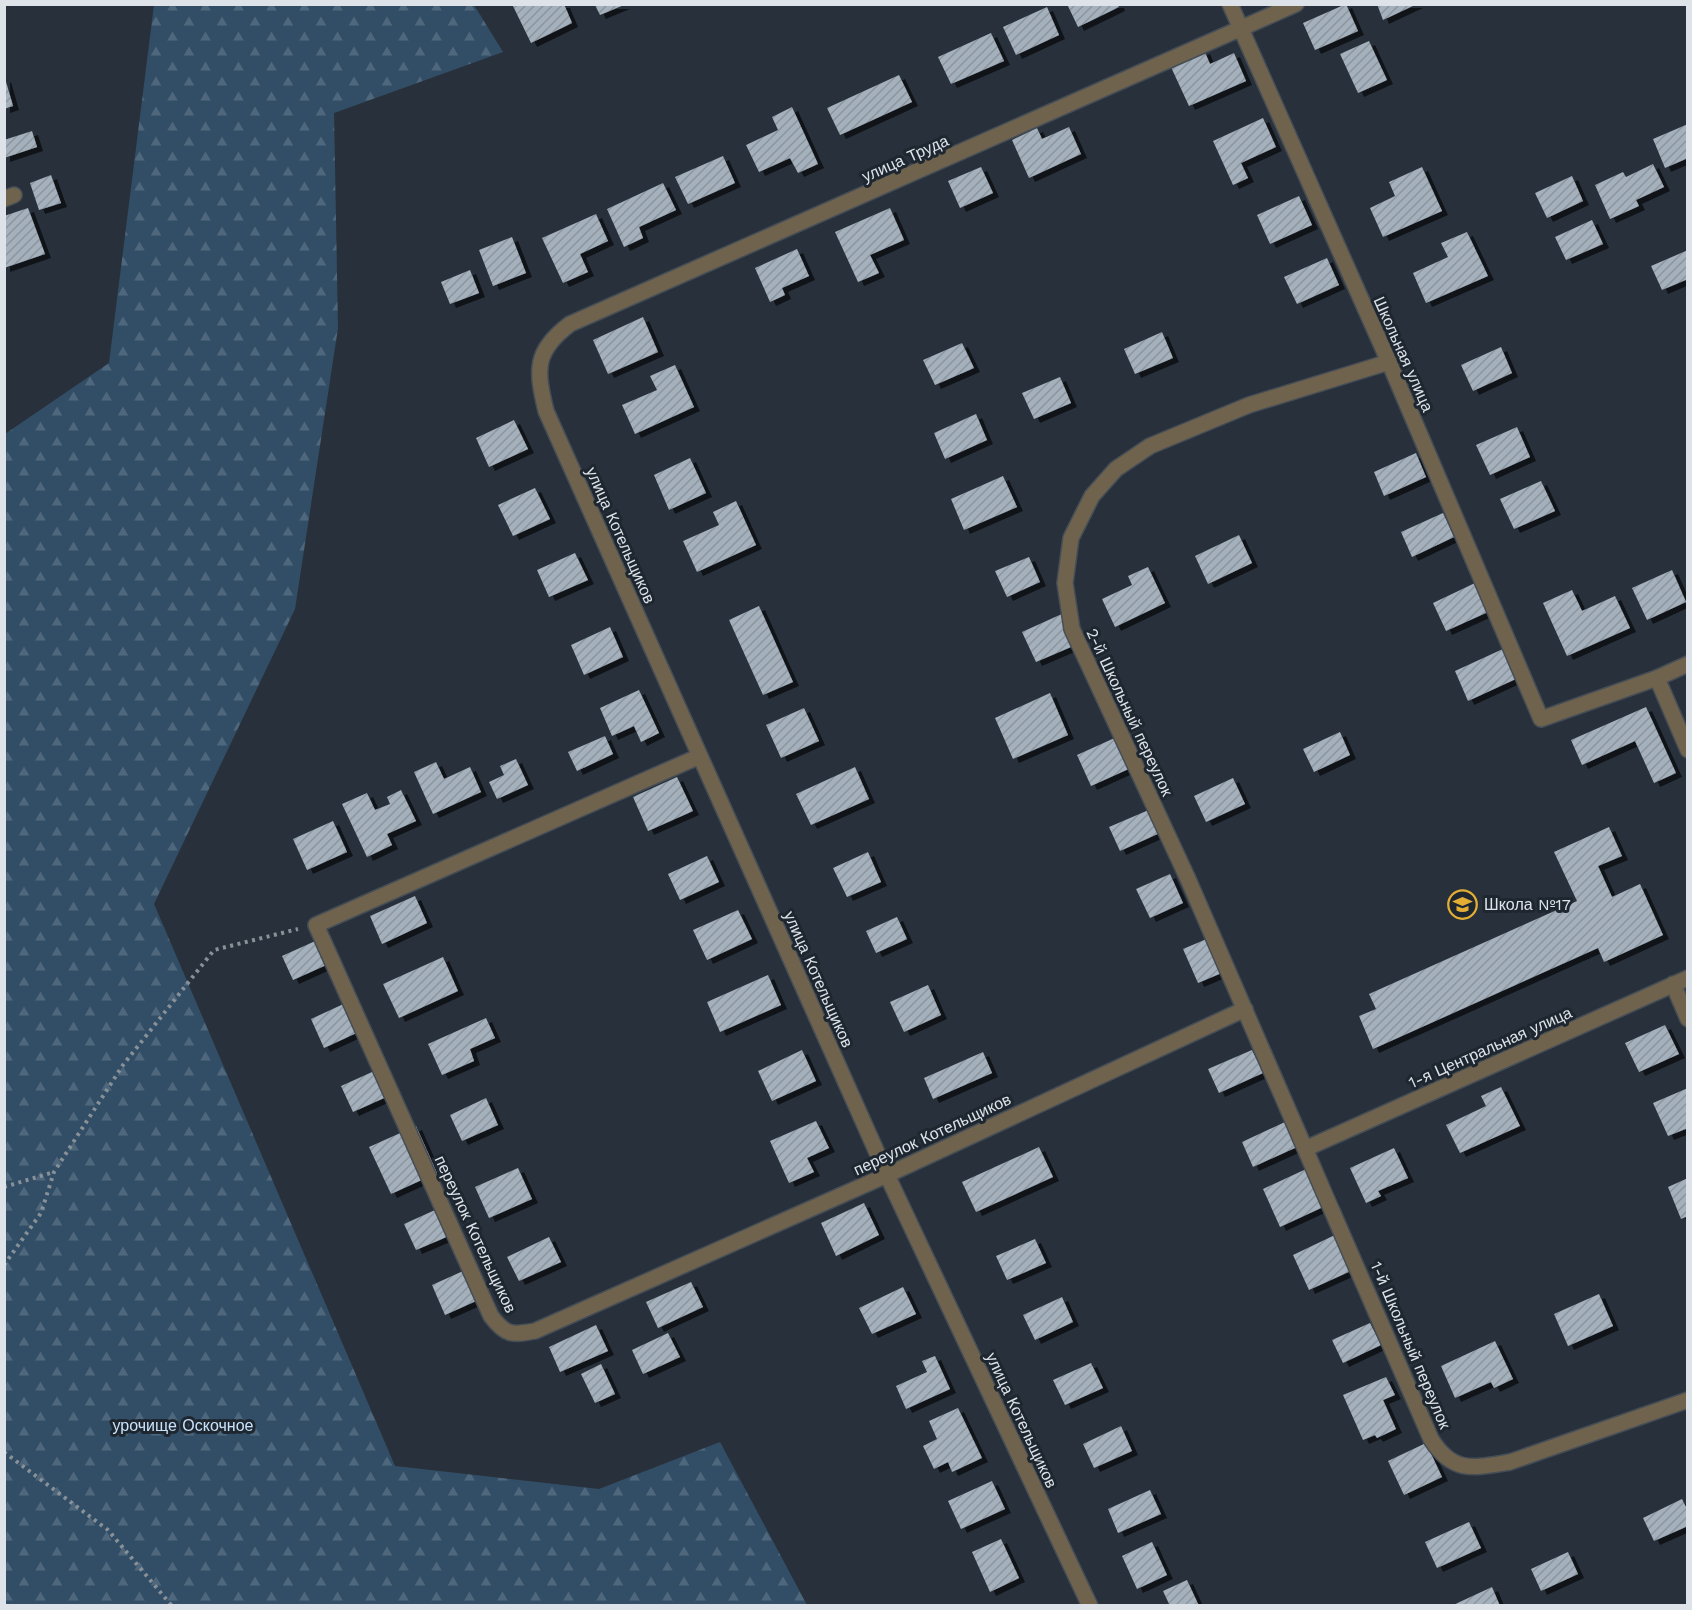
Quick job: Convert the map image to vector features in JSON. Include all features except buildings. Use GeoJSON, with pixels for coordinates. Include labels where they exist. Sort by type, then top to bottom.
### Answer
{"type":"FeatureCollection","features":[{"type":"Feature","properties":{"kind":"street","name":"Школьная улица"},"geometry":{"type":"LineString","coordinates":[[1230,4],[1389,362],[1541,719],[1657,678]]}},
{"type":"Feature","properties":{"kind":"street","name":"улица Труда"},"geometry":{"type":"LineString","coordinates":[[541,359],[552,338],[570,324],[1296,4]]}},
{"type":"Feature","properties":{"kind":"street","name":"улица Котельщиков"},"geometry":{"type":"LineString","coordinates":[[541,359],[539,381],[546,411],[887,1175],[1090,1605]]}},
{"type":"Feature","properties":{"kind":"street","name":"2-й Школьный переулок"},"geometry":{"type":"LineString","coordinates":[[1245,1009],[1072,628],[1065,583],[1071,538],[1092,496],[1116,469],[1150,446],[1249,405],[1389,362]]}},
{"type":"Feature","properties":{"kind":"street"},"geometry":{"type":"LineString","coordinates":[[1688,664],[1657,678],[1688,750]]}},
{"type":"Feature","properties":{"kind":"street"},"geometry":{"type":"LineString","coordinates":[[316,925],[700,756]]}},
{"type":"Feature","properties":{"kind":"street","name":"переулок Котельщиков"},"geometry":{"type":"LineString","coordinates":[[316,925],[491,1316],[501,1328],[515,1335],[535,1331],[887,1175],[1245,1009]]}},
{"type":"Feature","properties":{"kind":"street","name":"1-я Центральная улица"},"geometry":{"type":"LineString","coordinates":[[1307,1148],[1688,978]]}},
{"type":"Feature","properties":{"kind":"street"},"geometry":{"type":"LineString","coordinates":[[1673,984],[1688,1019]]}},
{"type":"Feature","properties":{"kind":"street","name":"1-й Школьный переулок"},"geometry":{"type":"LineString","coordinates":[[1245,1009],[1431,1438],[1442,1455],[1458,1466],[1487,1466],[1510,1462],[1688,1400]]}},
{"type":"Feature","properties":{"kind":"path"},"geometry":{"type":"LineString","coordinates":[[4,1265],[40,1214],[54,1172],[123,1065],[214,950],[316,925]]}},
{"type":"Feature","properties":{"kind":"path"},"geometry":{"type":"LineString","coordinates":[[4,1187],[54,1172]]}},
{"type":"Feature","properties":{"kind":"path"},"geometry":{"type":"LineString","coordinates":[[4,1452],[108,1530],[172,1605]]}},
{"type":"Feature","properties":{"kind":"green space","name":"урочище Оскочное"},"geometry":{"type":"Polygon","coordinates":[[[154,5],[474,5],[503,52],[334,113],[338,328],[295,609],[154,904],[395,1466],[599,1489],[720,1442],[807,1605],[5,1605],[5,434],[109,363],[154,5]]]}},
{"type":"Feature","properties":{"kind":"place","name":"Школа №17"},"geometry":{"type":"Point","coordinates":[1463,904]}}]}
